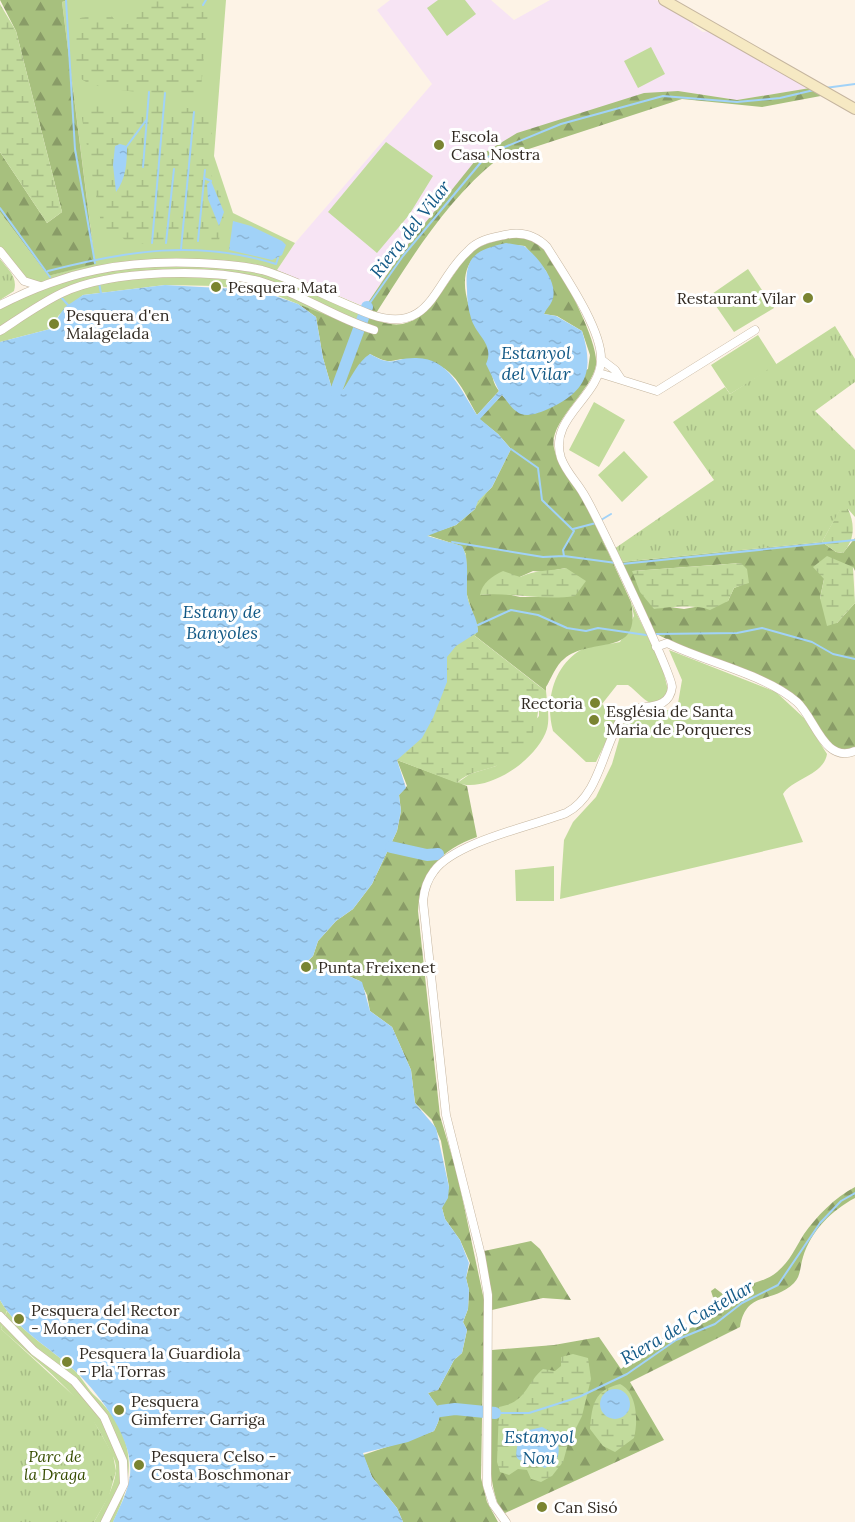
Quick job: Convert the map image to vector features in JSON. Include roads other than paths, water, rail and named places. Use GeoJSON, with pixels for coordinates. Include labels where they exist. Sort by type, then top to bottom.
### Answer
{"type":"FeatureCollection","features":[{"type":"Feature","properties":{"kind":"main road"},"geometry":{"type":"LineString","coordinates":[[664,0],[855,109]]}},
{"type":"Feature","properties":{"kind":"street"},"geometry":{"type":"LineString","coordinates":[[0,305],[40,286],[105,267],[187,263],[225,265],[274,274],[353,308],[392,321],[418,314],[432,301],[462,257],[472,247],[488,239],[521,233],[539,239],[546,247],[588,319],[600,347],[602,360],[599,373],[567,419],[559,441],[564,464],[587,500],[657,647],[671,678],[672,687],[669,696],[659,705],[631,710],[624,714],[591,786],[577,806],[559,815],[454,854],[435,869],[424,891],[423,901],[446,1115],[481,1255],[488,1295],[487,1485],[493,1504],[506,1522]]}},
{"type":"Feature","properties":{"kind":"street"},"geometry":{"type":"LineString","coordinates":[[0,251],[20,277],[40,286]]}},
{"type":"Feature","properties":{"kind":"street"},"geometry":{"type":"LineString","coordinates":[[0,331],[56,297],[100,280],[176,273],[224,275],[265,283],[371,329]]}},
{"type":"Feature","properties":{"kind":"street"},"geometry":{"type":"LineString","coordinates":[[17,297],[21,285],[20,277]]}},
{"type":"Feature","properties":{"kind":"street"},"geometry":{"type":"LineString","coordinates":[[599,373],[657,391],[755,330]]}},
{"type":"Feature","properties":{"kind":"street"},"geometry":{"type":"LineString","coordinates":[[602,360],[615,370],[621,379]]}},
{"type":"Feature","properties":{"kind":"street"},"geometry":{"type":"LineString","coordinates":[[657,647],[667,643],[776,688],[798,703],[830,749],[839,753],[855,751]]}},
{"type":"Feature","properties":{"kind":"street"},"geometry":{"type":"LineString","coordinates":[[0,1316],[34,1352],[74,1382],[108,1425],[123,1461],[123,1484],[105,1522]]}},
{"type":"Feature","properties":{"kind":"water"},"geometry":{"type":"Polygon","coordinates":[[[120,144],[127,146],[127,158],[124,176],[116,192],[113,165],[115,146],[120,144]]]}},
{"type":"Feature","properties":{"kind":"water"},"geometry":{"type":"Polygon","coordinates":[[[211,181],[224,212],[219,226],[208,199],[207,184],[211,181]]]}},
{"type":"Feature","properties":{"kind":"water"},"geometry":{"type":"Polygon","coordinates":[[[233,221],[251,226],[282,241],[286,245],[282,255],[272,260],[229,250],[233,221]]]}},
{"type":"Feature","properties":{"kind":"water","name":"Estany de Banyoles"},"geometry":{"type":"Polygon","coordinates":[[[506,243],[524,246],[546,270],[554,294],[544,314],[556,316],[582,331],[586,345],[587,368],[580,387],[561,402],[532,415],[524,415],[518,413],[502,395],[480,419],[511,449],[492,487],[478,501],[475,509],[456,525],[427,536],[462,546],[467,564],[468,599],[478,632],[456,646],[447,657],[447,682],[433,718],[422,738],[397,760],[406,788],[399,795],[401,811],[397,831],[372,884],[353,909],[336,921],[318,941],[313,956],[299,969],[306,972],[326,966],[362,982],[370,1011],[392,1027],[411,1070],[415,1103],[436,1128],[449,1187],[448,1198],[442,1208],[445,1219],[460,1240],[469,1263],[466,1278],[469,1290],[468,1309],[463,1322],[467,1330],[462,1353],[454,1360],[438,1390],[428,1393],[440,1414],[434,1431],[408,1442],[363,1453],[372,1477],[397,1508],[403,1522],[113,1522],[126,1493],[130,1475],[130,1461],[120,1431],[103,1403],[83,1379],[15,1321],[0,1300],[0,342],[50,329],[65,307],[83,295],[165,285],[258,290],[298,304],[316,317],[323,358],[332,389],[343,390],[358,365],[370,354],[384,361],[407,358],[427,359],[437,363],[453,377],[477,415],[499,391],[486,364],[487,345],[473,324],[470,315],[467,270],[470,262],[479,252],[506,243]]]}},
{"type":"Feature","properties":{"kind":"water"},"geometry":{"type":"Polygon","coordinates":[[[615,1389],[626,1393],[630,1404],[626,1415],[615,1419],[604,1415],[600,1404],[604,1393],[615,1389]]]}},
{"type":"Feature","properties":{"kind":"water","name":"Estanyol Nou"},"geometry":{"type":"Polygon","coordinates":[[[542,1427],[554,1436],[559,1449],[557,1459],[545,1468],[519,1459],[516,1452],[521,1432],[542,1427]]]}},
{"type":"Feature","properties":{"kind":"waterway"},"geometry":{"type":"LineString","coordinates":[[66,0],[75,149],[95,263]]}},
{"type":"Feature","properties":{"kind":"waterway"},"geometry":{"type":"LineString","coordinates":[[203,5],[206,0]]}},
{"type":"Feature","properties":{"kind":"waterway","name":"Riera del Vilar"},"geometry":{"type":"LineString","coordinates":[[825,88],[855,84]]}},
{"type":"Feature","properties":{"kind":"waterway","name":"Riera del Vilar"},"geometry":{"type":"LineString","coordinates":[[367,307],[403,256],[482,161],[500,149],[561,124],[663,96],[737,102],[780,98],[814,90]]}},
{"type":"Feature","properties":{"kind":"waterway"},"geometry":{"type":"LineString","coordinates":[[143,167],[149,92]]}},
{"type":"Feature","properties":{"kind":"waterway"},"geometry":{"type":"LineString","coordinates":[[152,243],[165,93]]}},
{"type":"Feature","properties":{"kind":"waterway"},"geometry":{"type":"LineString","coordinates":[[181,249],[194,112]]}},
{"type":"Feature","properties":{"kind":"waterway"},"geometry":{"type":"LineString","coordinates":[[127,146],[147,119]]}},
{"type":"Feature","properties":{"kind":"waterway"},"geometry":{"type":"LineString","coordinates":[[166,243],[174,169]]}},
{"type":"Feature","properties":{"kind":"waterway"},"geometry":{"type":"LineString","coordinates":[[198,241],[205,170]]}},
{"type":"Feature","properties":{"kind":"waterway"},"geometry":{"type":"LineString","coordinates":[[204,178],[211,181]]}},
{"type":"Feature","properties":{"kind":"waterway"},"geometry":{"type":"LineString","coordinates":[[0,208],[50,277]]}},
{"type":"Feature","properties":{"kind":"waterway"},"geometry":{"type":"LineString","coordinates":[[48,271],[105,258],[162,251],[218,252],[247,256],[276,264],[278,258]]}},
{"type":"Feature","properties":{"kind":"waterway"},"geometry":{"type":"LineString","coordinates":[[99,283],[101,293]]}},
{"type":"Feature","properties":{"kind":"waterway"},"geometry":{"type":"LineString","coordinates":[[60,296],[68,305]]}},
{"type":"Feature","properties":{"kind":"waterway"},"geometry":{"type":"LineString","coordinates":[[336,391],[367,307]]}},
{"type":"Feature","properties":{"kind":"waterway"},"geometry":{"type":"LineString","coordinates":[[511,449],[538,468],[542,500],[574,531],[563,550],[564,556],[616,563]]}},
{"type":"Feature","properties":{"kind":"waterway"},"geometry":{"type":"LineString","coordinates":[[601,520],[611,514]]}},
{"type":"Feature","properties":{"kind":"waterway"},"geometry":{"type":"LineString","coordinates":[[573,529],[596,523]]}},
{"type":"Feature","properties":{"kind":"waterway"},"geometry":{"type":"LineString","coordinates":[[622,564],[855,540]]}},
{"type":"Feature","properties":{"kind":"waterway"},"geometry":{"type":"LineString","coordinates":[[452,542],[543,557],[564,556]]}},
{"type":"Feature","properties":{"kind":"waterway"},"geometry":{"type":"LineString","coordinates":[[478,625],[511,610],[538,615],[567,628],[586,631],[598,628],[646,635]]}},
{"type":"Feature","properties":{"kind":"waterway"},"geometry":{"type":"LineString","coordinates":[[656,634],[737,633],[762,628],[812,642],[833,654],[855,659]]}},
{"type":"Feature","properties":{"kind":"waterway"},"geometry":{"type":"LineString","coordinates":[[391,847],[427,855],[438,854]]}},
{"type":"Feature","properties":{"kind":"waterway","name":"Riera del Castellar"},"geometry":{"type":"LineString","coordinates":[[495,1413],[529,1413],[579,1397],[627,1374],[676,1340],[715,1324],[742,1303],[778,1285],[820,1223],[841,1201],[855,1193]]}},
{"type":"Feature","properties":{"kind":"waterway"},"geometry":{"type":"LineString","coordinates":[[440,1411],[455,1409],[495,1413]]}},
{"type":"Feature","properties":{"kind":"place","name":"Escola Casa Nostra"},"geometry":{"type":"Point","coordinates":[439,145]}},
{"type":"Feature","properties":{"kind":"place","name":"Pesquera Mata"},"geometry":{"type":"Point","coordinates":[216,287]}},
{"type":"Feature","properties":{"kind":"place","name":"Restaurant Vilar"},"geometry":{"type":"Point","coordinates":[808,298]}},
{"type":"Feature","properties":{"kind":"place","name":"Pesquera d'en Malagelada"},"geometry":{"type":"Point","coordinates":[54,324]}},
{"type":"Feature","properties":{"kind":"place","name":"Rectoria"},"geometry":{"type":"Point","coordinates":[595,703]}},
{"type":"Feature","properties":{"kind":"place","name":"Església de Santa Maria de Porqueres"},"geometry":{"type":"Point","coordinates":[594,720]}},
{"type":"Feature","properties":{"kind":"place","name":"Punta Freixenet"},"geometry":{"type":"Point","coordinates":[306,967]}},
{"type":"Feature","properties":{"kind":"place","name":"Pesquera del Rector - Moner Codina"},"geometry":{"type":"Point","coordinates":[19,1319]}},
{"type":"Feature","properties":{"kind":"place","name":"Pesquera la Guardiola - Pla Torras"},"geometry":{"type":"Point","coordinates":[67,1362]}},
{"type":"Feature","properties":{"kind":"place","name":"Pesquera Gimferrer Garriga"},"geometry":{"type":"Point","coordinates":[119,1410]}},
{"type":"Feature","properties":{"kind":"place","name":"Pesquera Celso - Costa Boschmonar"},"geometry":{"type":"Point","coordinates":[139,1465]}},
{"type":"Feature","properties":{"kind":"place","name":"Can Sisó"},"geometry":{"type":"Point","coordinates":[542,1507]}},
{"type":"Feature","properties":{"kind":"water label","name":"Estanyol del Vilar"},"geometry":{"type":"Point","coordinates":[536,362]}},
{"type":"Feature","properties":{"kind":"park label","name":"Parc de la Draga"},"geometry":{"type":"Point","coordinates":[55,1465]}}]}
